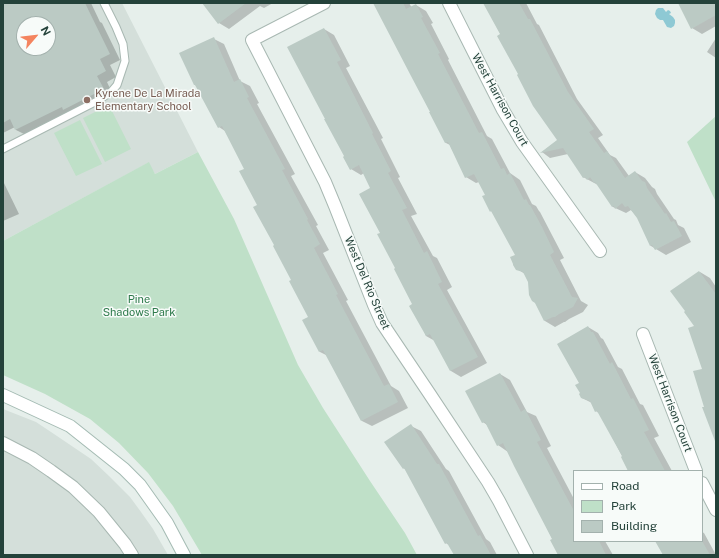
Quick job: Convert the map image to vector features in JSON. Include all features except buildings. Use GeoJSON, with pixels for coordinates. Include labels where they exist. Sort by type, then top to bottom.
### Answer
{"type":"FeatureCollection","features":[{"type":"Feature","properties":{"kind":"street","name":"West Del Rio Street"},"geometry":{"type":"LineString","coordinates":[[324,3],[252,40],[324,182],[382,323],[488,482],[527,555]]}},
{"type":"Feature","properties":{"kind":"street","name":"West Harrison Court"},"geometry":{"type":"LineString","coordinates":[[449,3],[503,110],[522,142],[600,252]]}},
{"type":"Feature","properties":{"kind":"street","name":"West Harrison Court"},"geometry":{"type":"LineString","coordinates":[[643,334],[696,470]]}},
{"type":"Feature","properties":{"kind":"street"},"geometry":{"type":"LineString","coordinates":[[3,395],[70,426],[124,469],[140,485],[167,523],[184,555]]}},
{"type":"Feature","properties":{"kind":"street"},"geometry":{"type":"LineString","coordinates":[[3,443],[37,462],[73,487],[99,512],[126,544],[132,555]]}},
{"type":"Feature","properties":{"kind":"street"},"geometry":{"type":"LineString","coordinates":[[703,485],[716,510]]}},
{"type":"Feature","properties":{"kind":"lane"},"geometry":{"type":"LineString","coordinates":[[3,149],[97,101],[111,92],[117,85],[125,61],[123,44],[104,3]]}},
{"type":"Feature","properties":{"kind":"shaded area","name":"Kyrene De La Mirada Elementary School"},"geometry":{"type":"Polygon","coordinates":[[[3,3],[122,3],[198,152],[155,174],[148,163],[3,241],[3,3]]]}},
{"type":"Feature","properties":{"kind":"shaded area"},"geometry":{"type":"Polygon","coordinates":[[[3,409],[36,422],[91,459],[130,497],[153,529],[168,555],[3,555],[3,409]]]}},
{"type":"Feature","properties":{"kind":"green space"},"geometry":{"type":"Polygon","coordinates":[[[109,105],[131,149],[105,162],[83,118],[109,105]]]}},
{"type":"Feature","properties":{"kind":"green space"},"geometry":{"type":"Polygon","coordinates":[[[716,116],[716,202],[687,142],[716,116]]]}},
{"type":"Feature","properties":{"kind":"green space"},"geometry":{"type":"Polygon","coordinates":[[[80,120],[102,164],[76,176],[54,133],[80,120]]]}},
{"type":"Feature","properties":{"kind":"green space","name":"Pine Shadows Park"},"geometry":{"type":"Polygon","coordinates":[[[198,152],[234,219],[298,365],[323,408],[405,533],[417,555],[202,555],[173,506],[148,473],[119,443],[90,419],[45,394],[3,375],[3,241],[149,162],[155,174],[198,152]]]}},
{"type":"Feature","properties":{"kind":"water"},"geometry":{"type":"Polygon","coordinates":[[[658,8],[663,8],[666,12],[668,10],[670,11],[671,13],[669,14],[675,20],[674,26],[671,28],[667,27],[663,20],[657,18],[655,14],[658,8]]]}},
{"type":"Feature","properties":{"kind":"place","name":"Kyrene De La Mirada Elementary School"},"geometry":{"type":"Point","coordinates":[87,100]}}]}
